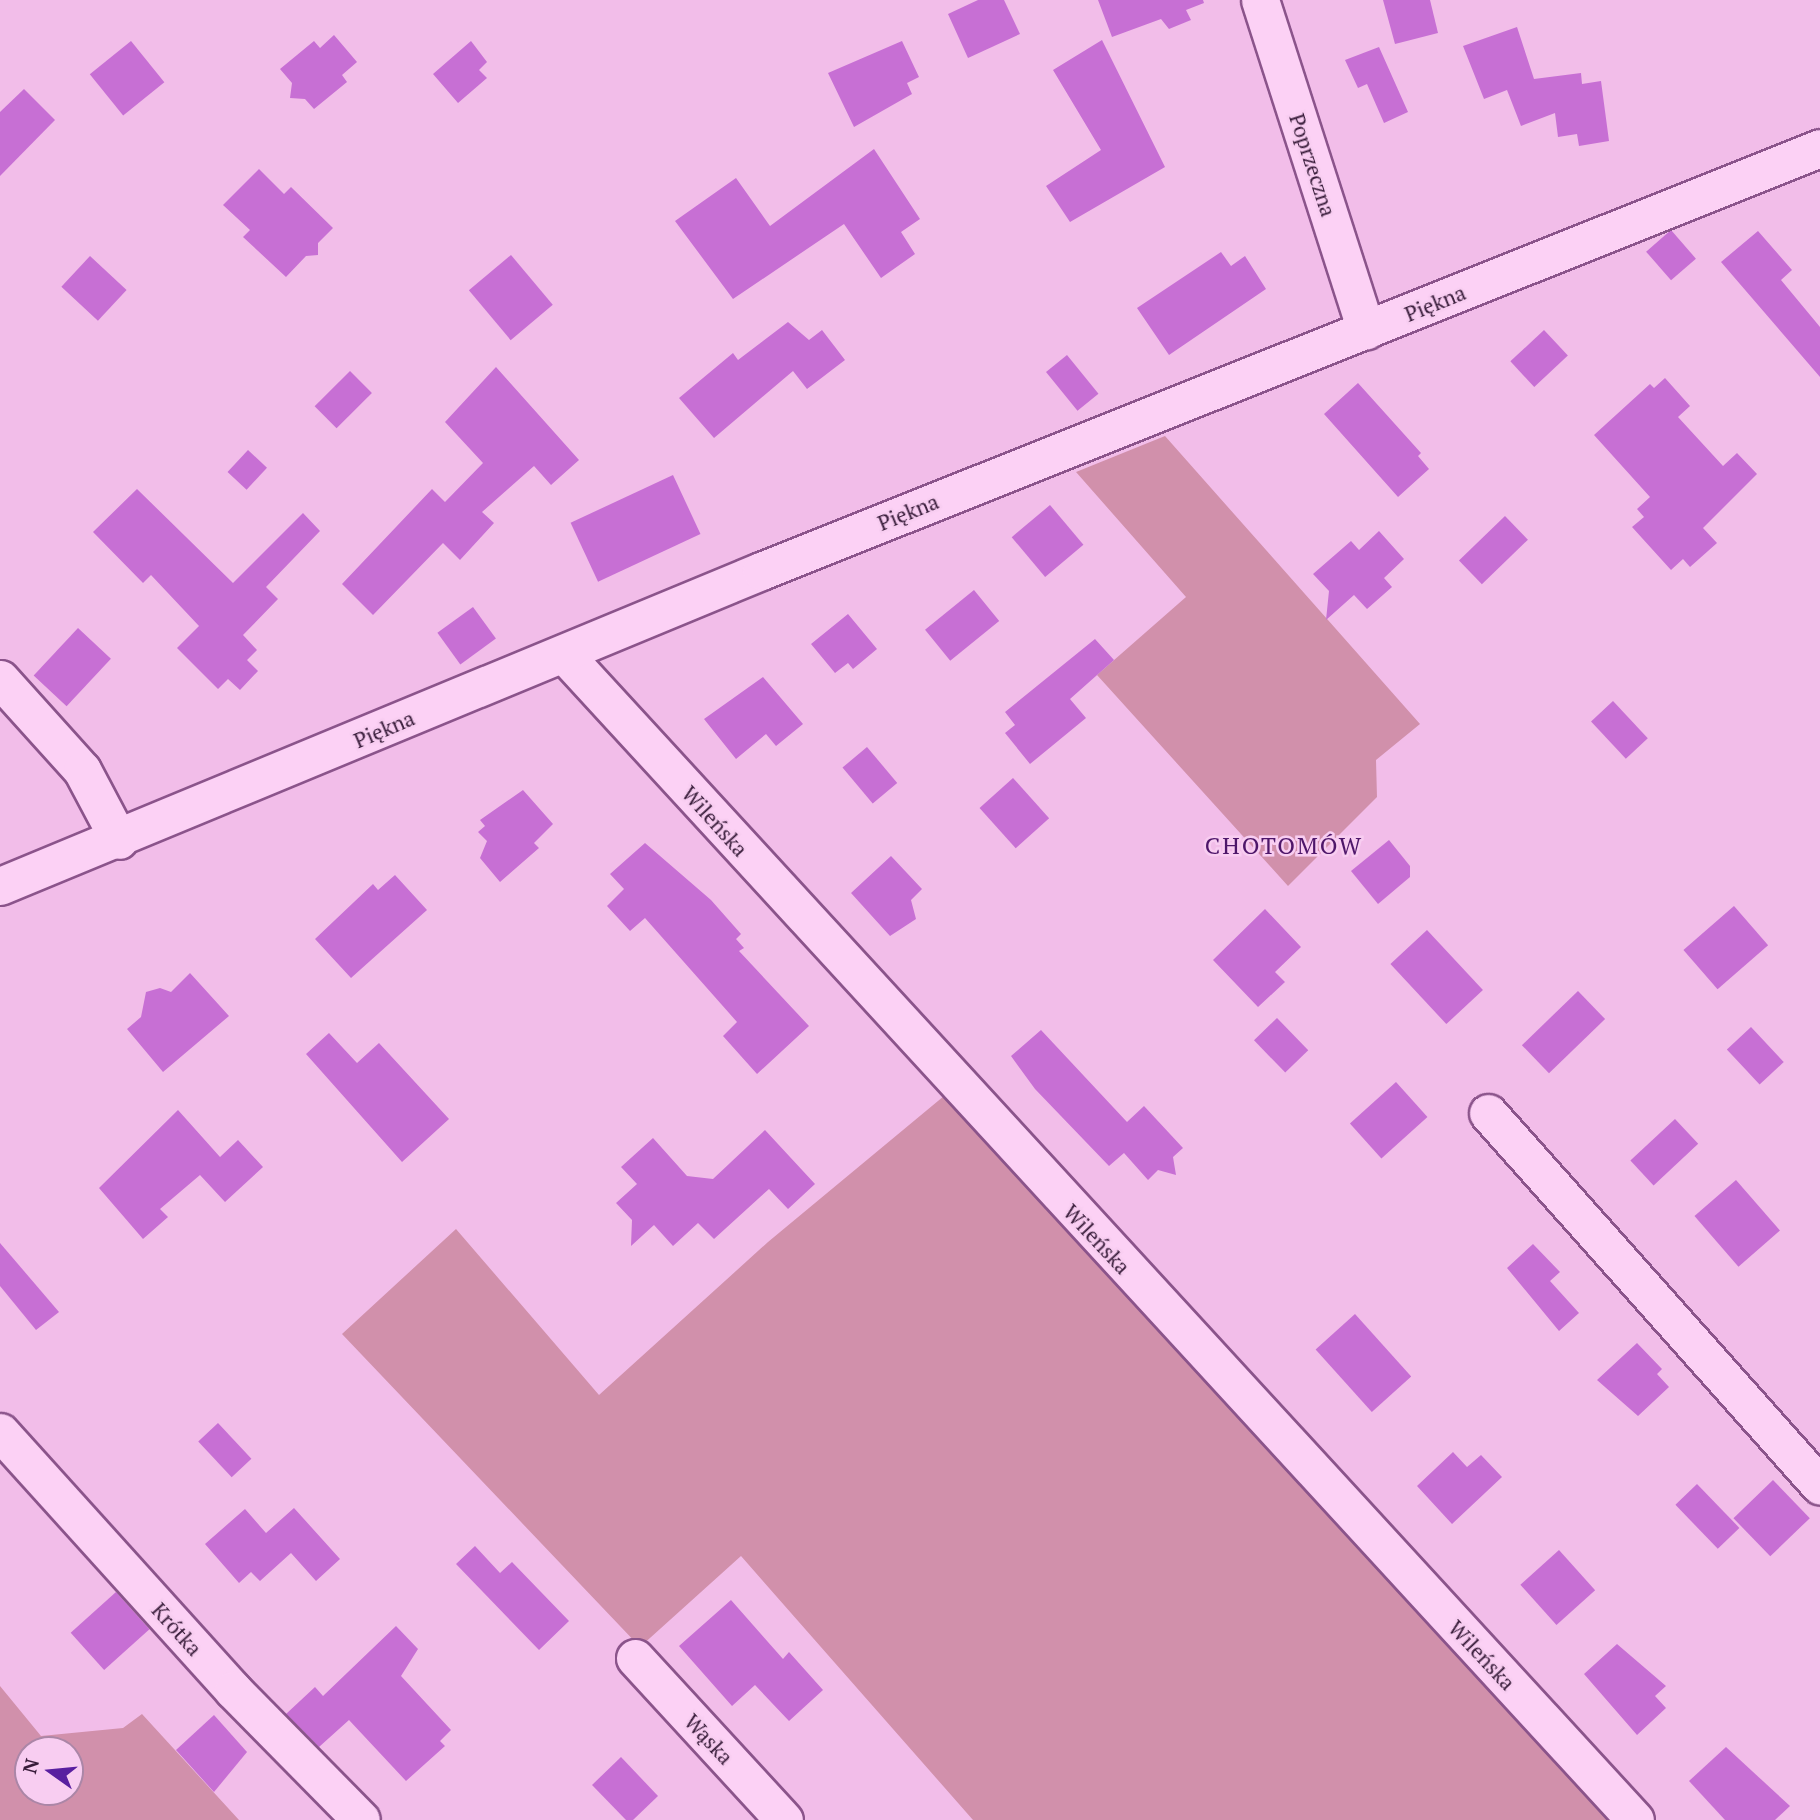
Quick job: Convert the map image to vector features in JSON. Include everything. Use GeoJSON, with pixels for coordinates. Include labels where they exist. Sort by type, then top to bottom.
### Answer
{"type":"FeatureCollection","features":[{"type":"Feature","properties":{"kind":"street","name":"Poprzeczna"},"geometry":{"type":"LineString","coordinates":[[1260,0],[1366,330]]}},
{"type":"Feature","properties":{"kind":"street","name":"Piękna"},"geometry":{"type":"LineString","coordinates":[[0,886],[119,840],[564,654],[1820,148]]}},
{"type":"Feature","properties":{"kind":"street","name":"Wileńska"},"geometry":{"type":"LineString","coordinates":[[564,654],[1635,1820]]}},
{"type":"Feature","properties":{"kind":"street"},"geometry":{"type":"LineString","coordinates":[[0,679],[82,771],[119,840]]}},
{"type":"Feature","properties":{"kind":"street"},"geometry":{"type":"LineString","coordinates":[[1489,1113],[1820,1486]]}},
{"type":"Feature","properties":{"kind":"street","name":"Krótka"},"geometry":{"type":"LineString","coordinates":[[0,1432],[233,1690],[361,1820]]}},
{"type":"Feature","properties":{"kind":"street","name":"Wąska"},"geometry":{"type":"LineString","coordinates":[[635,1658],[784,1820]]}},
{"type":"Feature","properties":{"kind":"shaded area"},"geometry":{"type":"Polygon","coordinates":[[[1165,436],[1420,724],[1376,760],[1377,797],[1288,886],[1097,675],[1186,597],[1076,472],[1165,436]]]}},
{"type":"Feature","properties":{"kind":"shaded area"},"geometry":{"type":"Polygon","coordinates":[[[944,1096],[1617,1820],[973,1820],[741,1556],[640,1647],[342,1334],[456,1229],[599,1395],[768,1242],[944,1096]]]}},
{"type":"Feature","properties":{"kind":"shaded area"},"geometry":{"type":"Polygon","coordinates":[[[0,1686],[41,1736],[123,1728],[142,1714],[239,1820],[0,1820],[0,1686]]]}},
{"type":"Feature","properties":{"kind":"building"},"geometry":{"type":"Polygon","coordinates":[[[978,0],[1004,0],[1020,34],[968,58],[948,14],[978,0]]]}},
{"type":"Feature","properties":{"kind":"building"},"geometry":{"type":"Polygon","coordinates":[[[1098,0],[1203,0],[1204,3],[1186,10],[1191,20],[1169,29],[1161,19],[1112,37],[1098,0]]]}},
{"type":"Feature","properties":{"kind":"building"},"geometry":{"type":"Polygon","coordinates":[[[1383,0],[1430,0],[1438,33],[1395,44],[1383,0]]]}},
{"type":"Feature","properties":{"kind":"building"},"geometry":{"type":"Polygon","coordinates":[[[1517,27],[1534,79],[1581,73],[1582,84],[1601,81],[1609,141],[1579,146],[1577,134],[1558,137],[1555,113],[1521,126],[1507,90],[1484,99],[1463,46],[1517,27]]]}},
{"type":"Feature","properties":{"kind":"building"},"geometry":{"type":"Polygon","coordinates":[[[334,35],[357,62],[342,75],[347,82],[314,109],[305,99],[290,98],[292,83],[280,69],[314,41],[320,48],[334,35]]]}},
{"type":"Feature","properties":{"kind":"building"},"geometry":{"type":"Polygon","coordinates":[[[1102,40],[1165,167],[1070,222],[1046,186],[1101,150],[1053,70],[1102,40]]]}},
{"type":"Feature","properties":{"kind":"building"},"geometry":{"type":"Polygon","coordinates":[[[131,41],[164,82],[123,116],[90,74],[131,41]]]}},
{"type":"Feature","properties":{"kind":"building"},"geometry":{"type":"Polygon","coordinates":[[[471,41],[487,62],[479,70],[487,78],[458,103],[433,74],[471,41]]]}},
{"type":"Feature","properties":{"kind":"building"},"geometry":{"type":"Polygon","coordinates":[[[902,41],[919,77],[907,83],[912,94],[854,127],[828,73],[902,41]]]}},
{"type":"Feature","properties":{"kind":"building"},"geometry":{"type":"Polygon","coordinates":[[[1379,47],[1408,112],[1384,123],[1367,84],[1358,88],[1345,60],[1379,47]]]}},
{"type":"Feature","properties":{"kind":"building"},"geometry":{"type":"Polygon","coordinates":[[[24,89],[55,120],[0,176],[0,112],[24,89]]]}},
{"type":"Feature","properties":{"kind":"building"},"geometry":{"type":"Polygon","coordinates":[[[874,149],[920,219],[901,232],[915,254],[881,278],[844,224],[733,299],[675,221],[736,178],[770,226],[874,149]]]}},
{"type":"Feature","properties":{"kind":"building"},"geometry":{"type":"Polygon","coordinates":[[[259,169],[284,194],[291,187],[333,228],[318,243],[318,255],[306,256],[286,277],[243,237],[250,230],[223,205],[259,169]]]}},
{"type":"Feature","properties":{"kind":"building"},"geometry":{"type":"Polygon","coordinates":[[[1671,230],[1696,259],[1671,280],[1646,252],[1671,230]]]}},
{"type":"Feature","properties":{"kind":"building"},"geometry":{"type":"Polygon","coordinates":[[[1758,231],[1792,270],[1781,280],[1820,327],[1820,377],[1721,262],[1758,231]]]}},
{"type":"Feature","properties":{"kind":"building"},"geometry":{"type":"Polygon","coordinates":[[[1221,252],[1231,266],[1245,256],[1266,289],[1169,355],[1137,308],[1221,252]]]}},
{"type":"Feature","properties":{"kind":"building"},"geometry":{"type":"Polygon","coordinates":[[[511,255],[553,305],[511,340],[469,290],[511,255]]]}},
{"type":"Feature","properties":{"kind":"building"},"geometry":{"type":"Polygon","coordinates":[[[90,256],[127,290],[98,321],[61,287],[90,256]]]}},
{"type":"Feature","properties":{"kind":"building"},"geometry":{"type":"Polygon","coordinates":[[[788,322],[809,340],[822,330],[845,360],[807,389],[793,371],[714,438],[679,398],[733,353],[738,360],[788,322]]]}},
{"type":"Feature","properties":{"kind":"building"},"geometry":{"type":"Polygon","coordinates":[[[1544,330],[1568,356],[1534,387],[1510,361],[1544,330]]]}},
{"type":"Feature","properties":{"kind":"building"},"geometry":{"type":"Polygon","coordinates":[[[1067,355],[1098,394],[1077,411],[1046,372],[1067,355]]]}},
{"type":"Feature","properties":{"kind":"building"},"geometry":{"type":"Polygon","coordinates":[[[496,367],[579,460],[551,485],[534,466],[482,512],[494,523],[460,560],[443,543],[373,615],[342,584],[432,489],[445,502],[483,463],[445,422],[496,367]]]}},
{"type":"Feature","properties":{"kind":"building"},"geometry":{"type":"Polygon","coordinates":[[[350,371],[372,393],[337,428],[315,406],[350,371]]]}},
{"type":"Feature","properties":{"kind":"building"},"geometry":{"type":"Polygon","coordinates":[[[1665,378],[1690,406],[1678,417],[1723,466],[1737,453],[1757,474],[1703,528],[1717,543],[1690,567],[1683,559],[1671,570],[1632,527],[1644,517],[1637,509],[1650,497],[1594,435],[1650,384],[1654,388],[1665,378]]]}},
{"type":"Feature","properties":{"kind":"building"},"geometry":{"type":"Polygon","coordinates":[[[1358,383],[1421,453],[1418,456],[1429,469],[1398,497],[1324,414],[1358,383]]]}},
{"type":"Feature","properties":{"kind":"building"},"geometry":{"type":"Polygon","coordinates":[[[248,450],[267,468],[247,490],[228,472],[248,450]]]}},
{"type":"Feature","properties":{"kind":"building"},"geometry":{"type":"Polygon","coordinates":[[[673,475],[700,534],[598,582],[571,523],[673,475]]]}},
{"type":"Feature","properties":{"kind":"building"},"geometry":{"type":"Polygon","coordinates":[[[137,489],[233,583],[303,513],[320,531],[266,587],[278,599],[243,635],[257,650],[247,660],[258,671],[240,690],[228,679],[218,689],[177,648],[199,626],[151,575],[143,583],[93,532],[137,489]]]}},
{"type":"Feature","properties":{"kind":"building"},"geometry":{"type":"Polygon","coordinates":[[[1050,505],[1083,545],[1045,577],[1012,537],[1050,505]]]}},
{"type":"Feature","properties":{"kind":"building"},"geometry":{"type":"Polygon","coordinates":[[[1505,516],[1528,540],[1482,584],[1459,560],[1505,516]]]}},
{"type":"Feature","properties":{"kind":"building"},"geometry":{"type":"Polygon","coordinates":[[[1379,531],[1404,559],[1384,578],[1392,587],[1367,609],[1354,595],[1326,620],[1329,591],[1313,574],[1351,541],[1359,550],[1379,531]]]}},
{"type":"Feature","properties":{"kind":"building"},"geometry":{"type":"Polygon","coordinates":[[[974,590],[999,621],[950,661],[925,630],[974,590]]]}},
{"type":"Feature","properties":{"kind":"building"},"geometry":{"type":"Polygon","coordinates":[[[473,607],[496,639],[460,664],[437,633],[473,607]]]}},
{"type":"Feature","properties":{"kind":"building"},"geometry":{"type":"Polygon","coordinates":[[[848,614],[877,649],[853,669],[848,663],[835,673],[811,644],[848,614]]]}},
{"type":"Feature","properties":{"kind":"building"},"geometry":{"type":"Polygon","coordinates":[[[78,628],[111,659],[67,706],[34,676],[78,628]]]}},
{"type":"Feature","properties":{"kind":"building"},"geometry":{"type":"Polygon","coordinates":[[[1095,639],[1114,660],[1070,699],[1086,718],[1030,764],[1005,733],[1015,725],[1005,712],[1095,639]]]}},
{"type":"Feature","properties":{"kind":"building"},"geometry":{"type":"Polygon","coordinates":[[[763,677],[803,724],[776,746],[766,734],[736,759],[704,719],[763,677]]]}},
{"type":"Feature","properties":{"kind":"building"},"geometry":{"type":"Polygon","coordinates":[[[1613,701],[1648,738],[1626,759],[1591,721],[1613,701]]]}},
{"type":"Feature","properties":{"kind":"building"},"geometry":{"type":"Polygon","coordinates":[[[867,747],[897,783],[873,804],[842,768],[867,747]]]}},
{"type":"Feature","properties":{"kind":"building"},"geometry":{"type":"Polygon","coordinates":[[[1013,778],[1049,818],[1016,848],[980,808],[1013,778]]]}},
{"type":"Feature","properties":{"kind":"building"},"geometry":{"type":"Polygon","coordinates":[[[523,790],[553,824],[534,843],[539,848],[500,882],[480,858],[487,841],[478,832],[485,826],[480,820],[523,790]]]}},
{"type":"Feature","properties":{"kind":"building"},"geometry":{"type":"Polygon","coordinates":[[[1389,840],[1410,866],[1410,877],[1378,904],[1351,871],[1389,840]]]}},
{"type":"Feature","properties":{"kind":"building"},"geometry":{"type":"Polygon","coordinates":[[[645,843],[711,900],[741,934],[736,939],[744,948],[739,951],[809,1026],[757,1074],[723,1036],[737,1022],[645,918],[630,931],[607,906],[624,889],[610,874],[645,843]]]}},
{"type":"Feature","properties":{"kind":"building"},"geometry":{"type":"Polygon","coordinates":[[[891,856],[922,889],[911,900],[916,919],[890,936],[851,893],[891,856]]]}},
{"type":"Feature","properties":{"kind":"building"},"geometry":{"type":"Polygon","coordinates":[[[395,875],[427,910],[351,978],[315,939],[373,884],[378,890],[395,875]]]}},
{"type":"Feature","properties":{"kind":"building"},"geometry":{"type":"Polygon","coordinates":[[[1734,906],[1768,945],[1718,989],[1683,950],[1734,906]]]}},
{"type":"Feature","properties":{"kind":"building"},"geometry":{"type":"Polygon","coordinates":[[[1265,909],[1301,947],[1275,972],[1285,982],[1258,1007],[1213,960],[1265,909]]]}},
{"type":"Feature","properties":{"kind":"building"},"geometry":{"type":"Polygon","coordinates":[[[1427,930],[1483,990],[1446,1024],[1390,964],[1427,930]]]}},
{"type":"Feature","properties":{"kind":"building"},"geometry":{"type":"Polygon","coordinates":[[[190,973],[229,1016],[163,1072],[127,1029],[141,1017],[146,992],[160,988],[171,992],[190,973]]]}},
{"type":"Feature","properties":{"kind":"building"},"geometry":{"type":"Polygon","coordinates":[[[1578,991],[1605,1019],[1549,1073],[1522,1045],[1578,991]]]}},
{"type":"Feature","properties":{"kind":"building"},"geometry":{"type":"Polygon","coordinates":[[[1277,1018],[1308,1050],[1285,1073],[1254,1040],[1277,1018]]]}},
{"type":"Feature","properties":{"kind":"building"},"geometry":{"type":"Polygon","coordinates":[[[1751,1027],[1784,1062],[1760,1085],[1727,1050],[1751,1027]]]}},
{"type":"Feature","properties":{"kind":"building"},"geometry":{"type":"Polygon","coordinates":[[[1041,1030],[1127,1122],[1144,1106],[1183,1148],[1173,1157],[1176,1175],[1158,1170],[1148,1180],[1124,1153],[1109,1166],[1035,1089],[1011,1056],[1041,1030]]]}},
{"type":"Feature","properties":{"kind":"building"},"geometry":{"type":"Polygon","coordinates":[[[329,1033],[357,1063],[379,1043],[449,1119],[402,1162],[306,1054],[329,1033]]]}},
{"type":"Feature","properties":{"kind":"building"},"geometry":{"type":"Polygon","coordinates":[[[1396,1082],[1427,1117],[1381,1158],[1350,1123],[1396,1082]]]}},
{"type":"Feature","properties":{"kind":"building"},"geometry":{"type":"Polygon","coordinates":[[[178,1110],[220,1157],[238,1140],[263,1167],[225,1202],[200,1175],[160,1209],[168,1217],[143,1239],[99,1188],[178,1110]]]}},
{"type":"Feature","properties":{"kind":"building"},"geometry":{"type":"Polygon","coordinates":[[[1675,1119],[1698,1144],[1654,1185],[1630,1161],[1675,1119]]]}},
{"type":"Feature","properties":{"kind":"building"},"geometry":{"type":"Polygon","coordinates":[[[765,1130],[815,1184],[788,1209],[769,1189],[714,1239],[698,1223],[673,1246],[654,1225],[631,1246],[632,1220],[616,1203],[637,1184],[621,1167],[653,1138],[687,1176],[713,1179],[765,1130]]]}},
{"type":"Feature","properties":{"kind":"building"},"geometry":{"type":"Polygon","coordinates":[[[1736,1180],[1780,1231],[1738,1267],[1694,1216],[1736,1180]]]}},
{"type":"Feature","properties":{"kind":"building"},"geometry":{"type":"Polygon","coordinates":[[[0,1243],[59,1312],[36,1330],[0,1286],[0,1243]]]}},
{"type":"Feature","properties":{"kind":"building"},"geometry":{"type":"Polygon","coordinates":[[[1533,1244],[1560,1272],[1550,1281],[1579,1313],[1559,1331],[1507,1268],[1533,1244]]]}},
{"type":"Feature","properties":{"kind":"building"},"geometry":{"type":"Polygon","coordinates":[[[1355,1314],[1411,1376],[1372,1412],[1316,1349],[1355,1314]]]}},
{"type":"Feature","properties":{"kind":"building"},"geometry":{"type":"Polygon","coordinates":[[[1637,1343],[1662,1369],[1657,1374],[1669,1387],[1638,1416],[1597,1380],[1637,1343]]]}},
{"type":"Feature","properties":{"kind":"building"},"geometry":{"type":"Polygon","coordinates":[[[218,1423],[251,1459],[232,1477],[198,1441],[218,1423]]]}},
{"type":"Feature","properties":{"kind":"building"},"geometry":{"type":"Polygon","coordinates":[[[1453,1452],[1467,1467],[1481,1455],[1502,1477],[1452,1524],[1417,1486],[1453,1452]]]}},
{"type":"Feature","properties":{"kind":"building"},"geometry":{"type":"Polygon","coordinates":[[[1773,1480],[1810,1518],[1770,1556],[1733,1518],[1773,1480]]]}},
{"type":"Feature","properties":{"kind":"building"},"geometry":{"type":"Polygon","coordinates":[[[1697,1484],[1739,1528],[1718,1549],[1675,1505],[1697,1484]]]}},
{"type":"Feature","properties":{"kind":"building"},"geometry":{"type":"Polygon","coordinates":[[[294,1508],[340,1559],[316,1581],[291,1553],[260,1581],[251,1572],[239,1583],[205,1544],[245,1509],[266,1533],[294,1508]]]}},
{"type":"Feature","properties":{"kind":"building"},"geometry":{"type":"Polygon","coordinates":[[[475,1546],[500,1573],[512,1562],[569,1621],[539,1650],[456,1564],[475,1546]]]}},
{"type":"Feature","properties":{"kind":"building"},"geometry":{"type":"Polygon","coordinates":[[[1559,1550],[1595,1590],[1556,1625],[1520,1585],[1559,1550]]]}},
{"type":"Feature","properties":{"kind":"building"},"geometry":{"type":"Polygon","coordinates":[[[116,1592],[149,1629],[104,1670],[71,1633],[116,1592]]]}},
{"type":"Feature","properties":{"kind":"building"},"geometry":{"type":"Polygon","coordinates":[[[731,1600],[783,1659],[789,1652],[823,1690],[789,1721],[755,1685],[732,1706],[679,1646],[731,1600]]]}},
{"type":"Feature","properties":{"kind":"building"},"geometry":{"type":"Polygon","coordinates":[[[396,1626],[418,1649],[401,1676],[451,1730],[440,1741],[445,1746],[406,1781],[349,1720],[319,1747],[286,1714],[315,1687],[323,1696],[396,1626]]]}},
{"type":"Feature","properties":{"kind":"building"},"geometry":{"type":"Polygon","coordinates":[[[1617,1644],[1666,1686],[1655,1696],[1666,1708],[1637,1735],[1584,1674],[1617,1644]]]}},
{"type":"Feature","properties":{"kind":"building"},"geometry":{"type":"Polygon","coordinates":[[[214,1715],[247,1752],[214,1792],[176,1750],[214,1715]]]}},
{"type":"Feature","properties":{"kind":"building"},"geometry":{"type":"Polygon","coordinates":[[[1726,1747],[1790,1806],[1775,1820],[1725,1820],[1689,1781],[1726,1747]]]}},
{"type":"Feature","properties":{"kind":"building"},"geometry":{"type":"Polygon","coordinates":[[[621,1757],[658,1796],[633,1820],[626,1820],[592,1785],[621,1757]]]}},
{"type":"Feature","properties":{"kind":"district","name":"CHOTOMÓW"},"geometry":{"type":"Point","coordinates":[1284,846]}}]}
